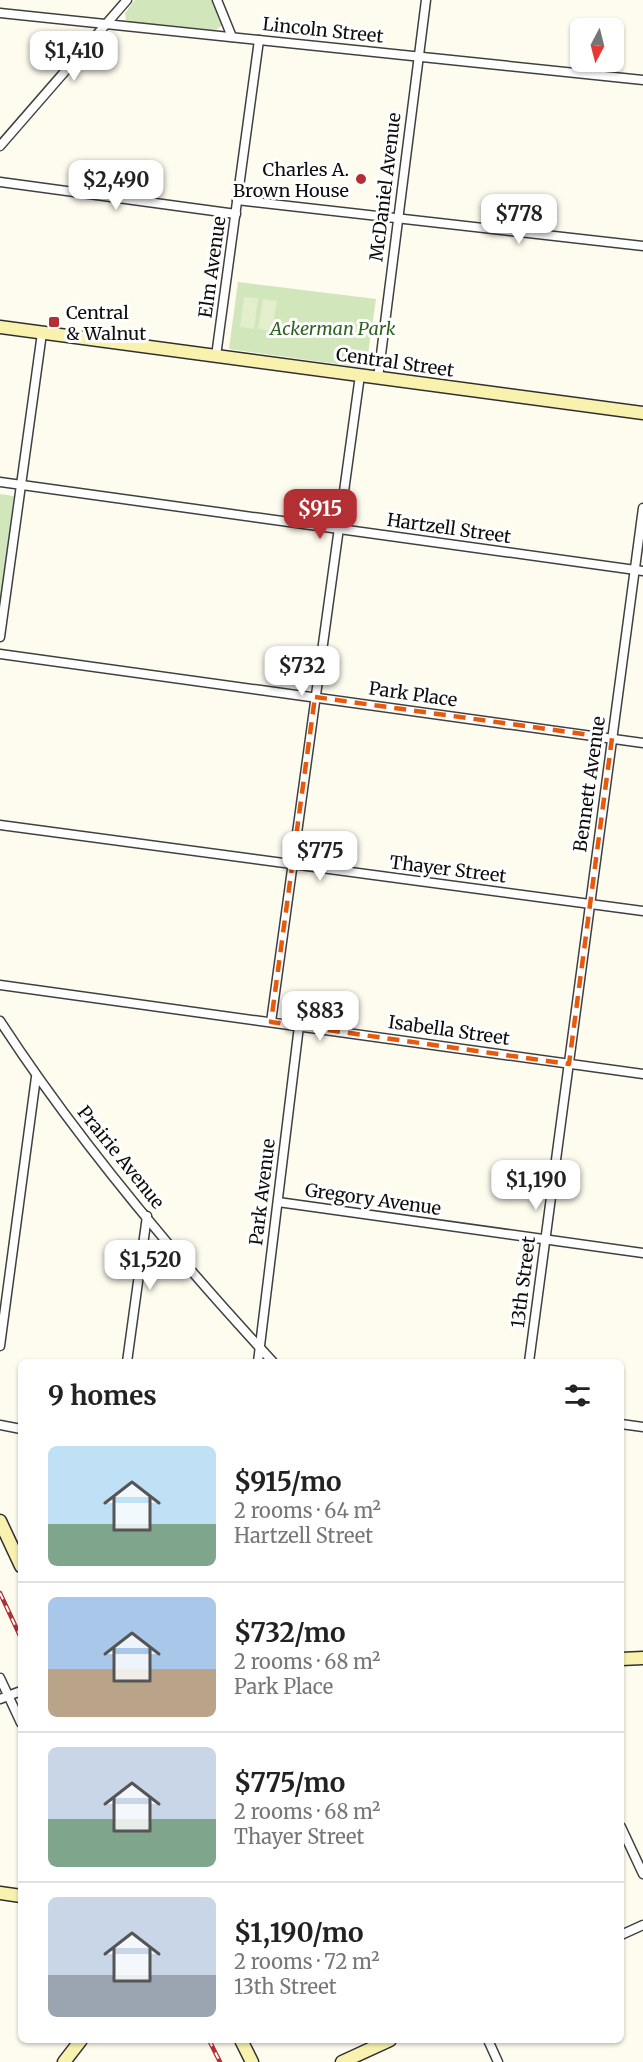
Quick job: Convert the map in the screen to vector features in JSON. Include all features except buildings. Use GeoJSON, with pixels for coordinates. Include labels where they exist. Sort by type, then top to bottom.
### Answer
{"type":"FeatureCollection","features":[{"type":"Feature","properties":{"kind":"main road","name":"Central Street"},"geometry":{"type":"LineString","coordinates":[[0,327],[643,413]]}},
{"type":"Feature","properties":{"kind":"main road"},"geometry":{"type":"LineString","coordinates":[[0,1521],[18,1560]]}},
{"type":"Feature","properties":{"kind":"main road"},"geometry":{"type":"LineString","coordinates":[[624,1659],[643,1658]]}},
{"type":"Feature","properties":{"kind":"main road"},"geometry":{"type":"LineString","coordinates":[[0,1893],[18,1896]]}},
{"type":"Feature","properties":{"kind":"main road"},"geometry":{"type":"LineString","coordinates":[[64,2062],[79,2043]]}},
{"type":"Feature","properties":{"kind":"main road"},"geometry":{"type":"LineString","coordinates":[[242,2043],[252,2062]]}},
{"type":"Feature","properties":{"kind":"main road"},"geometry":{"type":"LineString","coordinates":[[342,2062],[383,2043]]}},
{"type":"Feature","properties":{"kind":"street"},"geometry":{"type":"LineString","coordinates":[[0,146],[127,0]]}},
{"type":"Feature","properties":{"kind":"street"},"geometry":{"type":"LineString","coordinates":[[217,0],[232,37]]}},
{"type":"Feature","properties":{"kind":"street","name":"McDaniel Avenue"},"geometry":{"type":"LineString","coordinates":[[378,378],[426,0]]}},
{"type":"Feature","properties":{"kind":"street","name":"Lincoln Street"},"geometry":{"type":"LineString","coordinates":[[0,14],[643,80]]}},
{"type":"Feature","properties":{"kind":"street","name":"Elm Avenue"},"geometry":{"type":"LineString","coordinates":[[216,356],[259,40]]}},
{"type":"Feature","properties":{"kind":"street"},"geometry":{"type":"LineString","coordinates":[[0,182],[236,214]]}},
{"type":"Feature","properties":{"kind":"street"},"geometry":{"type":"LineString","coordinates":[[237,200],[643,246]]}},
{"type":"Feature","properties":{"kind":"street"},"geometry":{"type":"LineString","coordinates":[[0,638],[42,333]]}},
{"type":"Feature","properties":{"kind":"street"},"geometry":{"type":"LineString","coordinates":[[271,1022],[360,375]]}},
{"type":"Feature","properties":{"kind":"street","name":"Hartzell Street"},"geometry":{"type":"LineString","coordinates":[[0,482],[639,571]]}},
{"type":"Feature","properties":{"kind":"street","name":"Bennett Avenue"},"geometry":{"type":"LineString","coordinates":[[568,1064],[612,738],[639,571],[643,508]]}},
{"type":"Feature","properties":{"kind":"street","name":"Park Place"},"geometry":{"type":"LineString","coordinates":[[0,654],[643,742]]}},
{"type":"Feature","properties":{"kind":"street","name":"Thayer Street"},"geometry":{"type":"LineString","coordinates":[[0,825],[292,866],[643,911]]}},
{"type":"Feature","properties":{"kind":"street","name":"Isabella Street"},"geometry":{"type":"LineString","coordinates":[[0,985],[643,1074]]}},
{"type":"Feature","properties":{"kind":"street","name":"Prairie Avenue"},"geometry":{"type":"LineString","coordinates":[[0,1021],[36,1077],[147,1216],[270,1359]]}},
{"type":"Feature","properties":{"kind":"street","name":"Park Avenue"},"geometry":{"type":"LineString","coordinates":[[258,1359],[299,1026]]}},
{"type":"Feature","properties":{"kind":"street","name":"13th Street"},"geometry":{"type":"LineString","coordinates":[[529,1359],[568,1064]]}},
{"type":"Feature","properties":{"kind":"street"},"geometry":{"type":"LineString","coordinates":[[0,1346],[36,1077]]}},
{"type":"Feature","properties":{"kind":"street","name":"Gregory Avenue"},"geometry":{"type":"LineString","coordinates":[[278,1202],[643,1253]]}},
{"type":"Feature","properties":{"kind":"street"},"geometry":{"type":"LineString","coordinates":[[127,1359],[147,1216]]}},
{"type":"Feature","properties":{"kind":"street"},"geometry":{"type":"LineString","coordinates":[[624,1424],[643,1427]]}},
{"type":"Feature","properties":{"kind":"street"},"geometry":{"type":"LineString","coordinates":[[0,1425],[18,1428]]}},
{"type":"Feature","properties":{"kind":"street"},"geometry":{"type":"LineString","coordinates":[[0,1678],[4,1697],[18,1718]]}},
{"type":"Feature","properties":{"kind":"street"},"geometry":{"type":"LineString","coordinates":[[624,1833],[643,1874]]}},
{"type":"Feature","properties":{"kind":"street"},"geometry":{"type":"LineString","coordinates":[[624,1934],[643,1924]]}},
{"type":"Feature","properties":{"kind":"street"},"geometry":{"type":"LineString","coordinates":[[489,2043],[498,2062]]}},
{"type":"Feature","properties":{"kind":"highlighted area"},"geometry":{"type":"Polygon","coordinates":[[[315,697],[612,738],[569,1064],[271,1022],[315,697]]]}},
{"type":"Feature","properties":{"kind":"green space"},"geometry":{"type":"Polygon","coordinates":[[[135,0],[213,0],[222,25],[216,30],[132,22],[126,20],[125,13],[135,0]]]}},
{"type":"Feature","properties":{"kind":"green space","name":"Ackerman Park"},"geometry":{"type":"Polygon","coordinates":[[[238,282],[376,299],[366,368],[229,349],[238,282]]]}},
{"type":"Feature","properties":{"kind":"green space"},"geometry":{"type":"Polygon","coordinates":[[[244,297],[258,298],[254,329],[240,327],[244,297]]]}},
{"type":"Feature","properties":{"kind":"green space"},"geometry":{"type":"Polygon","coordinates":[[[263,299],[277,301],[272,331],[258,329],[263,299]]]}},
{"type":"Feature","properties":{"kind":"green space"},"geometry":{"type":"Polygon","coordinates":[[[0,494],[14,496],[0,601],[0,494]]]}},
{"type":"Feature","properties":{"kind":"railway"},"geometry":{"type":"LineString","coordinates":[[0,1593],[18,1632]]}},
{"type":"Feature","properties":{"kind":"railway"},"geometry":{"type":"LineString","coordinates":[[210,2043],[220,2062]]}},
{"type":"Feature","properties":{"kind":"place","name":"Charles A. Brown House"},"geometry":{"type":"Point","coordinates":[361,179]}},
{"type":"Feature","properties":{"kind":"place","name":"Central & Walnut"},"geometry":{"type":"Point","coordinates":[54,322]}}]}
